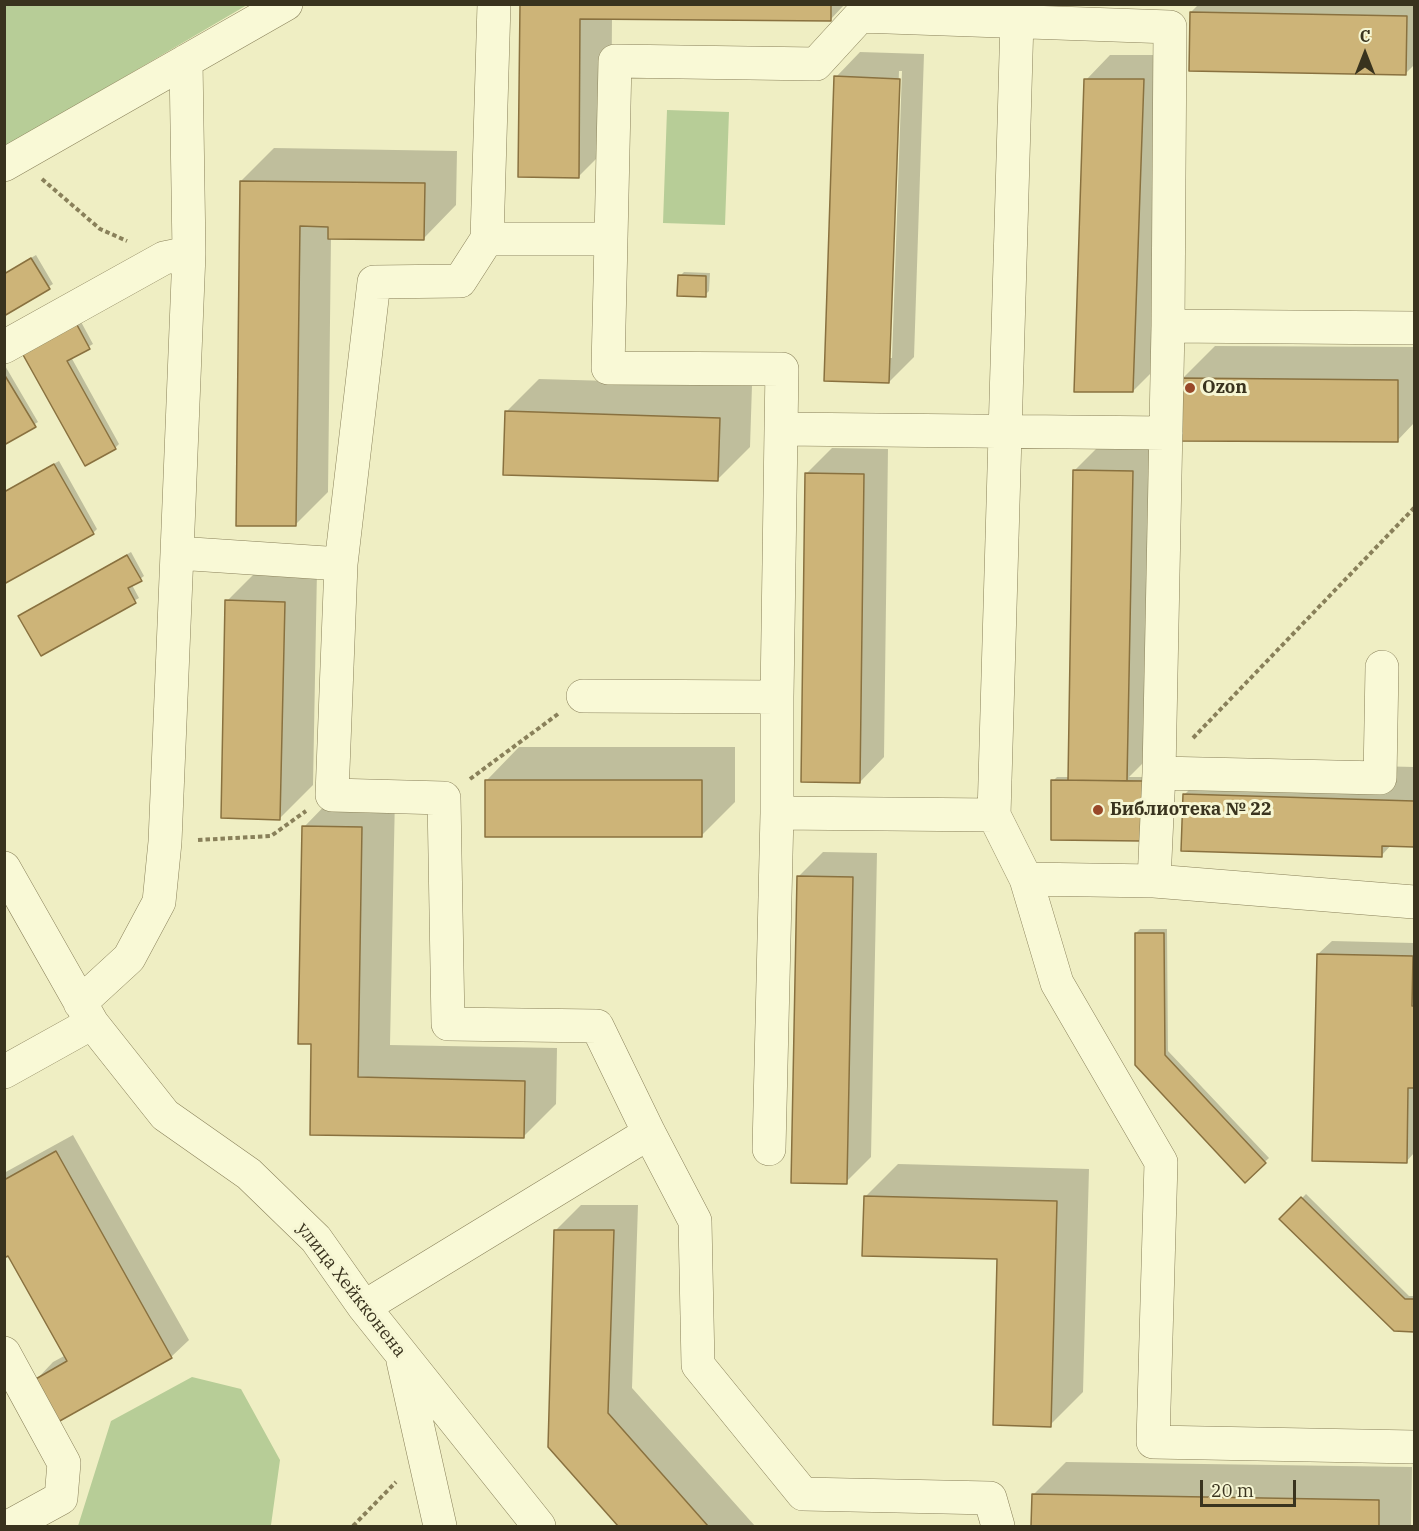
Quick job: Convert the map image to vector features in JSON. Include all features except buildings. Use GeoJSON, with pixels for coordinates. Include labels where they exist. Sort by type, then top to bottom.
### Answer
{"type":"FeatureCollection","features":[{"type":"Feature","properties":{"kind":"street"},"geometry":{"type":"LineString","coordinates":[[11,161],[286,4]]}},
{"type":"Feature","properties":{"kind":"street"},"geometry":{"type":"LineString","coordinates":[[494,4],[487,239],[460,281],[374,282],[341,564],[332,795],[444,798],[448,1023],[597,1026],[648,1133],[695,1221],[698,1365],[803,1494],[990,1498],[999,1527]]}},
{"type":"Feature","properties":{"kind":"street"},"geometry":{"type":"LineString","coordinates":[[1015,12],[994,815],[1026,879],[1057,983],[1161,1162],[1153,1442],[1414,1447]]}},
{"type":"Feature","properties":{"kind":"street"},"geometry":{"type":"LineString","coordinates":[[769,1149],[777,813],[782,369],[608,368],[615,62],[816,64],[860,16],[1015,12],[1171,16],[1168,326],[1155,882]]}},
{"type":"Feature","properties":{"kind":"street"},"geometry":{"type":"LineString","coordinates":[[4,1072],[86,1013],[129,958],[159,902],[165,842],[177,553],[176,255],[186,62]]}},
{"type":"Feature","properties":{"kind":"street"},"geometry":{"type":"LineString","coordinates":[[487,239],[611,239]]}},
{"type":"Feature","properties":{"kind":"street"},"geometry":{"type":"LineString","coordinates":[[4,347],[176,255]]}},
{"type":"Feature","properties":{"kind":"street"},"geometry":{"type":"LineString","coordinates":[[1168,326],[1414,328]]}},
{"type":"Feature","properties":{"kind":"street"},"geometry":{"type":"LineString","coordinates":[[781,429],[1166,433]]}},
{"type":"Feature","properties":{"kind":"street"},"geometry":{"type":"LineString","coordinates":[[177,553],[341,564]]}},
{"type":"Feature","properties":{"kind":"street"},"geometry":{"type":"LineString","coordinates":[[1159,773],[1380,778],[1382,667]]}},
{"type":"Feature","properties":{"kind":"street"},"geometry":{"type":"LineString","coordinates":[[583,696],[777,697]]}},
{"type":"Feature","properties":{"kind":"street"},"geometry":{"type":"LineString","coordinates":[[777,813],[994,815]]}},
{"type":"Feature","properties":{"kind":"street","name":"улица Хейкконена"},"geometry":{"type":"LineString","coordinates":[[4,868],[86,1013],[165,1115],[249,1173],[316,1239],[364,1307],[538,1527]]}},
{"type":"Feature","properties":{"kind":"street"},"geometry":{"type":"LineString","coordinates":[[1026,879],[1155,882],[1414,902]]}},
{"type":"Feature","properties":{"kind":"street"},"geometry":{"type":"LineString","coordinates":[[364,1307],[648,1133]]}},
{"type":"Feature","properties":{"kind":"street"},"geometry":{"type":"LineString","coordinates":[[4,1353],[64,1463],[61,1498],[10,1527]]}},
{"type":"Feature","properties":{"kind":"street"},"geometry":{"type":"LineString","coordinates":[[402,1354],[440,1527]]}},
{"type":"Feature","properties":{"kind":"path"},"geometry":{"type":"LineString","coordinates":[[11,161],[100,229],[176,255]]}},
{"type":"Feature","properties":{"kind":"path"},"geometry":{"type":"LineString","coordinates":[[1159,773],[1414,508]]}},
{"type":"Feature","properties":{"kind":"path"},"geometry":{"type":"LineString","coordinates":[[444,798],[583,696]]}},
{"type":"Feature","properties":{"kind":"path"},"geometry":{"type":"LineString","coordinates":[[165,842],[271,836],[332,795]]}},
{"type":"Feature","properties":{"kind":"path"},"geometry":{"type":"LineString","coordinates":[[353,1527],[424,1454]]}},
{"type":"Feature","properties":{"kind":"green space"},"geometry":{"type":"Polygon","coordinates":[[[5,4],[247,5],[5,147],[5,4]]]}},
{"type":"Feature","properties":{"kind":"green space"},"geometry":{"type":"Polygon","coordinates":[[[667,110],[729,112],[725,225],[663,223],[667,110]]]}},
{"type":"Feature","properties":{"kind":"green space"},"geometry":{"type":"Polygon","coordinates":[[[192,1377],[241,1389],[280,1460],[271,1525],[78,1526],[111,1421],[192,1377]]]}},
{"type":"Feature","properties":{"kind":"place","name":"Ozon"},"geometry":{"type":"Point","coordinates":[1190,388]}},
{"type":"Feature","properties":{"kind":"place","name":"Библиотека № 22"},"geometry":{"type":"Point","coordinates":[1098,810]}}]}
